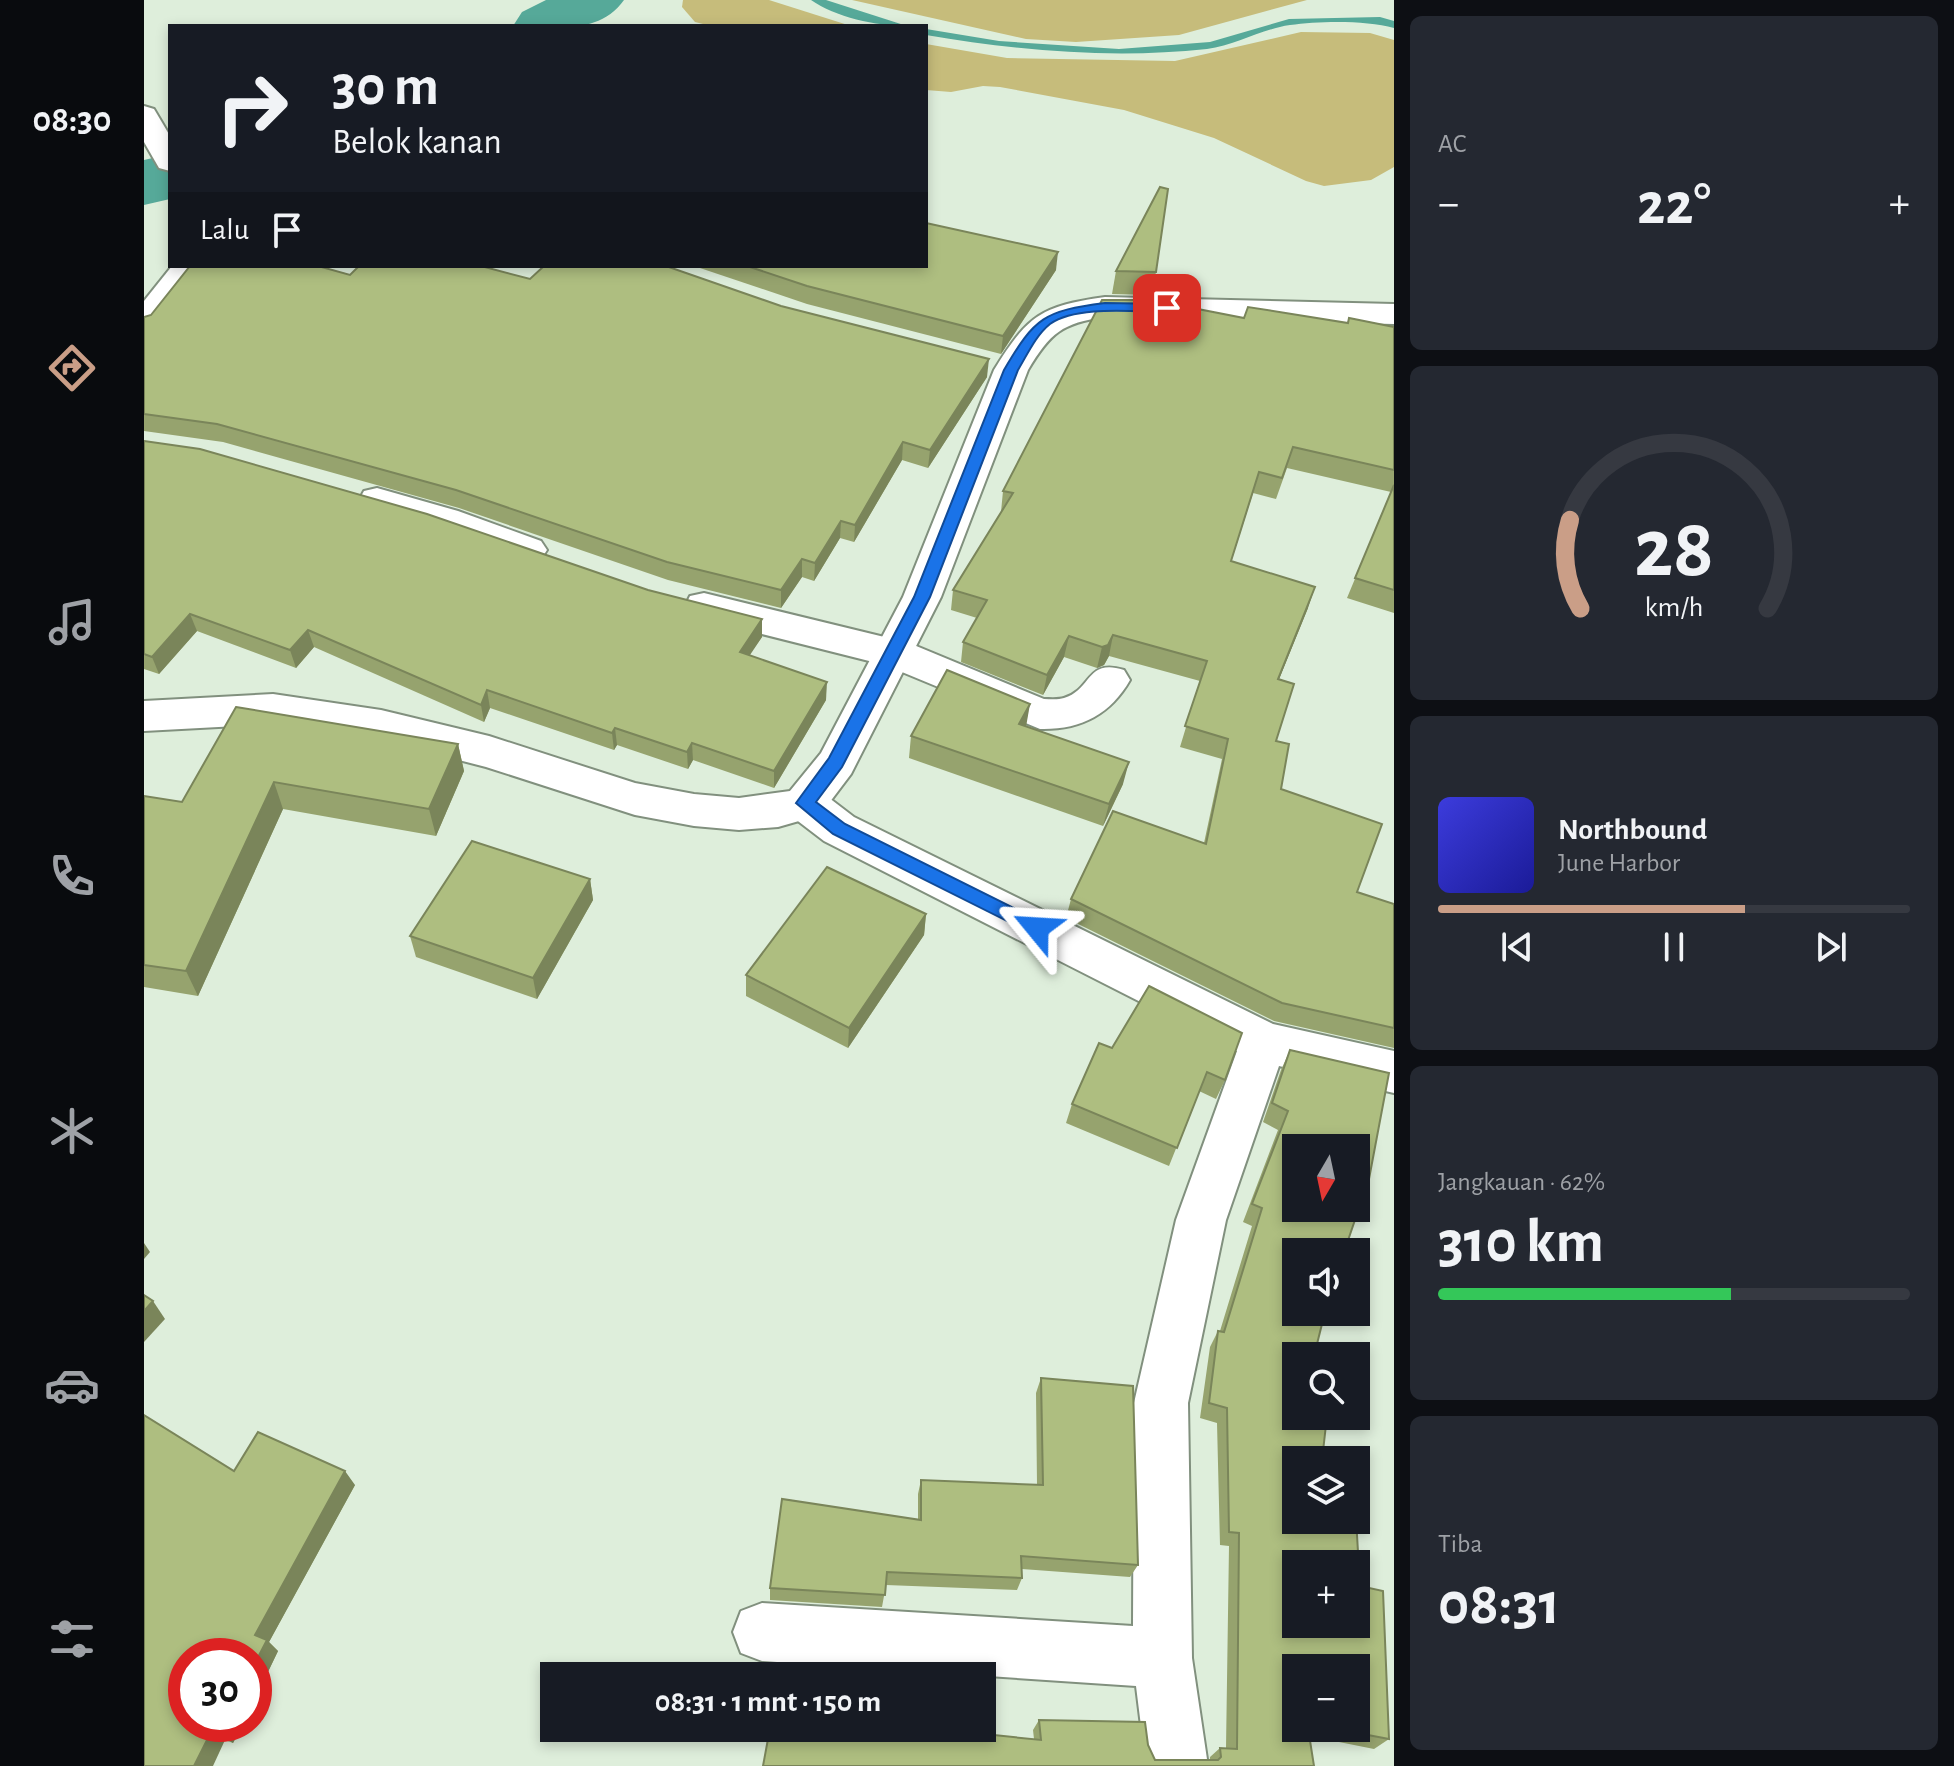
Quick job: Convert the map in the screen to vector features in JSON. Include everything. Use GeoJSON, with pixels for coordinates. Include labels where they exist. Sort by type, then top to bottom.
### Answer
{"type":"FeatureCollection","features":[{"type":"Feature","properties":{"kind":"street"},"geometry":{"type":"LineString","coordinates":[[144,115],[164,152]]}},
{"type":"Feature","properties":{"kind":"street"},"geometry":{"type":"LineString","coordinates":[[144,323],[187,268]]}},
{"type":"Feature","properties":{"kind":"street"},"geometry":{"type":"LineString","coordinates":[[144,716],[273,709],[381,725],[489,752],[635,799],[694,810],[739,814],[778,811],[805,803],[836,763],[922,597],[997,366],[1029,340],[1046,321],[1073,311],[1105,307],[1388,318]]}},
{"type":"Feature","properties":{"kind":"street"},"geometry":{"type":"LineString","coordinates":[[342,491],[445,520],[559,562]]}},
{"type":"Feature","properties":{"kind":"street"},"geometry":{"type":"LineString","coordinates":[[664,596],[895,653],[1040,714],[1066,715],[1081,710],[1110,680]]}},
{"type":"Feature","properties":{"kind":"street"},"geometry":{"type":"LineString","coordinates":[[805,803],[839,829],[1264,1042],[1394,1072]]}},
{"type":"Feature","properties":{"kind":"street"},"geometry":{"type":"LineString","coordinates":[[1177,1766],[1162,1658],[1161,1403],[1201,1220],[1264,1042]]}},
{"type":"Feature","properties":{"kind":"street"},"geometry":{"type":"LineString","coordinates":[[762,1632],[1162,1658]]}},
{"type":"Feature","properties":{"kind":"shaded area"},"geometry":{"type":"Polygon","coordinates":[[[683,0],[769,0],[845,24],[703,24],[695,22],[682,7],[683,0]]]}},
{"type":"Feature","properties":{"kind":"shaded area"},"geometry":{"type":"Polygon","coordinates":[[[852,0],[1307,0],[1179,35],[1076,42],[1026,39],[852,0]]]}},
{"type":"Feature","properties":{"kind":"shaded area"},"geometry":{"type":"Polygon","coordinates":[[[1301,32],[1370,33],[1394,40],[1394,167],[1371,180],[1324,186],[1306,181],[1214,138],[1124,110],[1000,87],[983,86],[951,92],[928,90],[928,44],[1007,58],[1175,61],[1301,32]]]}},
{"type":"Feature","properties":{"kind":"building"},"geometry":{"type":"Polygon","coordinates":[[[1160,187],[1168,189],[1156,272],[1116,271],[1160,187]]]}},
{"type":"Feature","properties":{"kind":"building"},"geometry":{"type":"Polygon","coordinates":[[[928,223],[1058,252],[1003,336],[807,286],[753,268],[928,268],[928,223]]]}},
{"type":"Feature","properties":{"kind":"building"},"geometry":{"type":"Polygon","coordinates":[[[188,268],[325,268],[350,275],[357,268],[489,268],[530,279],[542,268],[672,268],[781,306],[989,359],[930,450],[903,442],[855,525],[841,521],[815,563],[802,559],[781,590],[667,562],[456,490],[217,424],[144,414],[144,317],[151,315],[188,268]]]}},
{"type":"Feature","properties":{"kind":"building"},"geometry":{"type":"Polygon","coordinates":[[[1102,300],[1152,300],[1244,318],[1248,307],[1348,323],[1349,318],[1394,327],[1394,470],[1293,447],[1282,478],[1259,472],[1231,561],[1315,587],[1278,679],[1294,684],[1276,741],[1289,744],[1281,789],[1382,824],[1357,892],[1394,904],[1394,1028],[1282,1003],[1071,899],[1113,811],[1206,844],[1228,739],[1185,726],[1207,661],[1113,635],[1108,645],[1102,647],[1069,636],[1047,675],[963,642],[987,600],[953,590],[1013,493],[1003,491],[1102,300]]]}},
{"type":"Feature","properties":{"kind":"building"},"geometry":{"type":"Polygon","coordinates":[[[144,441],[200,449],[427,514],[648,590],[762,619],[740,652],[827,682],[774,771],[692,743],[687,752],[615,728],[612,733],[487,690],[481,705],[308,630],[290,650],[190,614],[152,657],[144,654],[144,441]]]}},
{"type":"Feature","properties":{"kind":"building"},"geometry":{"type":"Polygon","coordinates":[[[1394,485],[1394,590],[1355,578],[1394,485]]]}},
{"type":"Feature","properties":{"kind":"building"},"geometry":{"type":"Polygon","coordinates":[[[947,670],[1030,704],[1019,724],[1129,762],[1109,804],[911,736],[947,670]]]}},
{"type":"Feature","properties":{"kind":"building"},"geometry":{"type":"Polygon","coordinates":[[[236,707],[458,744],[429,809],[274,782],[186,971],[144,965],[144,796],[182,802],[236,707]]]}},
{"type":"Feature","properties":{"kind":"building"},"geometry":{"type":"Polygon","coordinates":[[[472,841],[590,879],[533,978],[410,936],[472,841]]]}},
{"type":"Feature","properties":{"kind":"building"},"geometry":{"type":"Polygon","coordinates":[[[827,867],[926,914],[849,1028],[746,975],[827,867]]]}},
{"type":"Feature","properties":{"kind":"building"},"geometry":{"type":"Polygon","coordinates":[[[1149,986],[1242,1033],[1225,1080],[1207,1072],[1177,1148],[1072,1104],[1099,1043],[1112,1048],[1149,986]]]}},
{"type":"Feature","properties":{"kind":"building"},"geometry":{"type":"Polygon","coordinates":[[[1290,1050],[1389,1073],[1370,1174],[1370,1134],[1282,1134],[1282,1222],[1354,1222],[1349,1238],[1282,1238],[1282,1326],[1322,1326],[1318,1342],[1282,1342],[1282,1430],[1325,1430],[1324,1446],[1282,1446],[1282,1534],[1357,1534],[1358,1550],[1282,1550],[1282,1638],[1370,1638],[1370,1588],[1383,1591],[1389,1739],[1370,1735],[1370,1654],[1282,1654],[1282,1742],[1310,1742],[1314,1766],[763,1766],[767,1742],[996,1742],[996,1735],[1041,1740],[1039,1720],[1145,1722],[1148,1745],[1155,1760],[1218,1760],[1221,1757],[1220,1748],[1237,1749],[1239,1533],[1229,1532],[1227,1408],[1209,1403],[1218,1331],[1224,1332],[1262,1208],[1252,1204],[1288,1111],[1272,1103],[1290,1050]]]}},
{"type":"Feature","properties":{"kind":"building"},"geometry":{"type":"Polygon","coordinates":[[[144,1295],[153,1301],[144,1311],[144,1295]]]}},
{"type":"Feature","properties":{"kind":"building"},"geometry":{"type":"Polygon","coordinates":[[[1041,1378],[1133,1386],[1138,1565],[1021,1556],[1022,1578],[887,1572],[885,1595],[770,1588],[782,1499],[921,1520],[921,1480],[1043,1485],[1041,1378]]]}},
{"type":"Feature","properties":{"kind":"building"},"geometry":{"type":"Polygon","coordinates":[[[144,1415],[234,1471],[258,1432],[345,1471],[255,1635],[262,1638],[168,1638],[168,1742],[206,1742],[194,1766],[144,1766],[144,1415]]]}},
{"type":"Feature","properties":{"kind":"waterway"},"geometry":{"type":"LineString","coordinates":[[549,24],[593,0]]}},
{"type":"Feature","properties":{"kind":"waterway"},"geometry":{"type":"LineString","coordinates":[[816,0],[893,24]]}},
{"type":"Feature","properties":{"kind":"waterway"},"geometry":{"type":"LineString","coordinates":[[928,32],[999,44],[1119,52],[1211,45],[1289,22],[1380,20],[1394,25]]}},
{"type":"Feature","properties":{"kind":"waterway"},"geometry":{"type":"LineString","coordinates":[[144,184],[168,176]]}},
{"type":"Feature","properties":{"kind":"route"},"geometry":{"type":"LineString","coordinates":[[1037,928],[839,829],[805,803],[836,763],[895,653],[922,597],[1011,370],[1029,340],[1046,321],[1073,311],[1105,307],[1167,308]]}}]}
